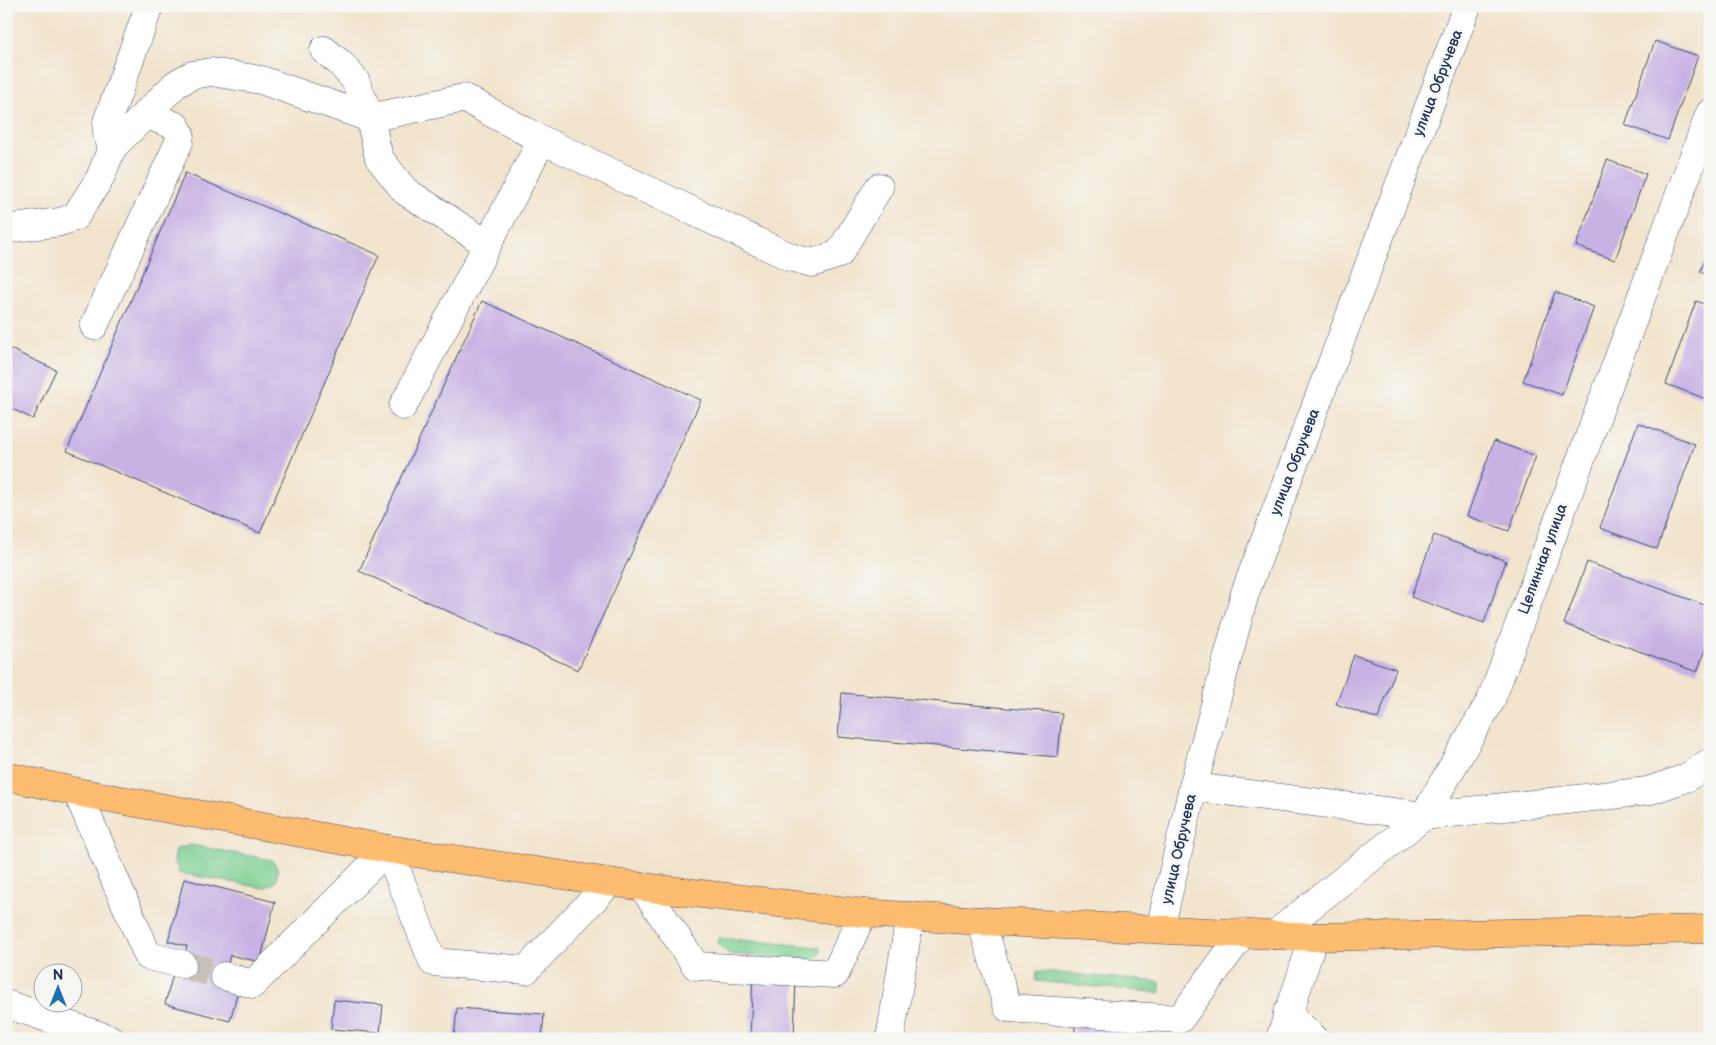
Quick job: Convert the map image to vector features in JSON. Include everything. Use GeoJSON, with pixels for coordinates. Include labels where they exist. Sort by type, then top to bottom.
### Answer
{"type":"FeatureCollection","features":[{"type":"Feature","properties":{"kind":"highway"},"geometry":{"type":"LineString","coordinates":[[6,776],[77,792],[388,849],[643,887],[864,913],[982,921],[1314,937],[1710,929]]}},
{"type":"Feature","properties":{"kind":"street","name":"улица Обручева"},"geometry":{"type":"LineString","coordinates":[[1160,929],[1193,787],[1245,593],[1467,6]]}},
{"type":"Feature","properties":{"kind":"street"},"geometry":{"type":"LineString","coordinates":[[112,148],[106,133],[107,122],[148,7]]}},
{"type":"Feature","properties":{"kind":"street"},"geometry":{"type":"LineString","coordinates":[[324,50],[340,63],[355,80],[370,118],[379,158],[405,191],[487,244]]}},
{"type":"Feature","properties":{"kind":"street"},"geometry":{"type":"LineString","coordinates":[[6,229],[60,222],[75,217],[100,178],[112,148],[176,84],[192,75],[212,72],[261,80],[370,118],[464,98],[542,140],[790,257],[812,263],[838,254],[879,187]]}},
{"type":"Feature","properties":{"kind":"street","name":"Целинная улица"},"geometry":{"type":"LineString","coordinates":[[1274,935],[1424,816],[1491,700],[1710,113]]}},
{"type":"Feature","properties":{"kind":"street"},"geometry":{"type":"LineString","coordinates":[[94,326],[179,142],[180,134],[176,126],[145,114]]}},
{"type":"Feature","properties":{"kind":"street"},"geometry":{"type":"LineString","coordinates":[[403,406],[542,140]]}},
{"type":"Feature","properties":{"kind":"street"},"geometry":{"type":"LineString","coordinates":[[1193,787],[1424,816],[1648,790],[1686,778],[1710,762]]}},
{"type":"Feature","properties":{"kind":"street"},"geometry":{"type":"LineString","coordinates":[[77,792],[148,956],[182,964]]}},
{"type":"Feature","properties":{"kind":"street"},"geometry":{"type":"LineString","coordinates":[[224,976],[253,984],[388,849],[433,962],[526,970],[610,882]]}},
{"type":"Feature","properties":{"kind":"street"},"geometry":{"type":"LineString","coordinates":[[643,887],[696,966],[835,974],[864,913]]}},
{"type":"Feature","properties":{"kind":"street"},"geometry":{"type":"LineString","coordinates":[[890,1039],[910,916]]}},
{"type":"Feature","properties":{"kind":"street"},"geometry":{"type":"LineString","coordinates":[[982,921],[1008,1008],[1180,1019],[1243,934]]}},
{"type":"Feature","properties":{"kind":"street"},"geometry":{"type":"LineString","coordinates":[[1314,937],[1285,1029],[1315,1039]]}},
{"type":"Feature","properties":{"kind":"street"},"geometry":{"type":"LineString","coordinates":[[6,1004],[110,1039]]}},
{"type":"Feature","properties":{"kind":"green space"},"geometry":{"type":"Polygon","coordinates":[[[191,845],[272,860],[278,869],[276,882],[264,888],[179,873],[174,860],[176,849],[191,845]]]}},
{"type":"Feature","properties":{"kind":"green space"},"geometry":{"type":"Polygon","coordinates":[[[719,938],[820,947],[821,953],[813,961],[729,954],[718,944],[719,938]]]}},
{"type":"Feature","properties":{"kind":"green space"},"geometry":{"type":"Polygon","coordinates":[[[1037,971],[1160,982],[1160,993],[1036,981],[1037,971]]]}},
{"type":"Feature","properties":{"kind":"building"},"geometry":{"type":"Polygon","coordinates":[[[1655,41],[1698,56],[1668,140],[1625,125],[1655,41]]]}},
{"type":"Feature","properties":{"kind":"building"},"geometry":{"type":"Polygon","coordinates":[[[1607,160],[1646,174],[1615,260],[1576,246],[1607,160]]]}},
{"type":"Feature","properties":{"kind":"building"},"geometry":{"type":"Polygon","coordinates":[[[185,173],[379,255],[260,533],[67,451],[185,173]]]}},
{"type":"Feature","properties":{"kind":"building"},"geometry":{"type":"Polygon","coordinates":[[[1710,247],[1710,276],[1700,272],[1710,247]]]}},
{"type":"Feature","properties":{"kind":"building"},"geometry":{"type":"Polygon","coordinates":[[[1555,292],[1594,307],[1562,395],[1523,381],[1555,292]]]}},
{"type":"Feature","properties":{"kind":"building"},"geometry":{"type":"Polygon","coordinates":[[[482,301],[701,400],[578,670],[359,571],[482,301]]]}},
{"type":"Feature","properties":{"kind":"building"},"geometry":{"type":"Polygon","coordinates":[[[1696,301],[1710,306],[1709,400],[1666,384],[1696,301]]]}},
{"type":"Feature","properties":{"kind":"building"},"geometry":{"type":"Polygon","coordinates":[[[6,347],[56,370],[33,419],[6,406],[6,347]]]}},
{"type":"Feature","properties":{"kind":"building"},"geometry":{"type":"Polygon","coordinates":[[[1638,423],[1695,444],[1657,549],[1600,528],[1638,423]]]}},
{"type":"Feature","properties":{"kind":"building"},"geometry":{"type":"Polygon","coordinates":[[[1494,441],[1536,456],[1509,531],[1467,516],[1494,441]]]}},
{"type":"Feature","properties":{"kind":"building"},"geometry":{"type":"Polygon","coordinates":[[[1434,535],[1506,561],[1484,623],[1411,597],[1434,535]]]}},
{"type":"Feature","properties":{"kind":"building"},"geometry":{"type":"Polygon","coordinates":[[[1587,562],[1710,607],[1710,636],[1697,672],[1564,624],[1587,562]]]}},
{"type":"Feature","properties":{"kind":"building"},"geometry":{"type":"Polygon","coordinates":[[[1354,655],[1396,669],[1378,719],[1336,704],[1354,655]]]}},
{"type":"Feature","properties":{"kind":"building"},"geometry":{"type":"Polygon","coordinates":[[[842,693],[1062,713],[1058,757],[838,737],[842,693]]]}},
{"type":"Feature","properties":{"kind":"building"},"geometry":{"type":"Polygon","coordinates":[[[184,879],[275,902],[260,962],[230,955],[223,982],[239,986],[230,1021],[165,1004],[173,974],[180,975],[187,946],[168,941],[184,879]]]}},
{"type":"Feature","properties":{"kind":"building"},"geometry":{"type":"Polygon","coordinates":[[[753,973],[796,975],[794,1039],[750,1039],[753,973]]]}},
{"type":"Feature","properties":{"kind":"building"},"geometry":{"type":"Polygon","coordinates":[[[334,1000],[383,1005],[380,1033],[331,1029],[334,1000]]]}},
{"type":"Feature","properties":{"kind":"building"},"geometry":{"type":"Polygon","coordinates":[[[457,1008],[544,1014],[542,1039],[454,1039],[457,1008]]]}},
{"type":"Feature","properties":{"kind":"building"},"geometry":{"type":"Polygon","coordinates":[[[1075,1018],[1111,1019],[1110,1039],[1075,1039],[1075,1018]]]}},
{"type":"Feature","properties":{"kind":"tunnel"},"geometry":{"type":"LineString","coordinates":[[182,964],[224,976]]}}]}
